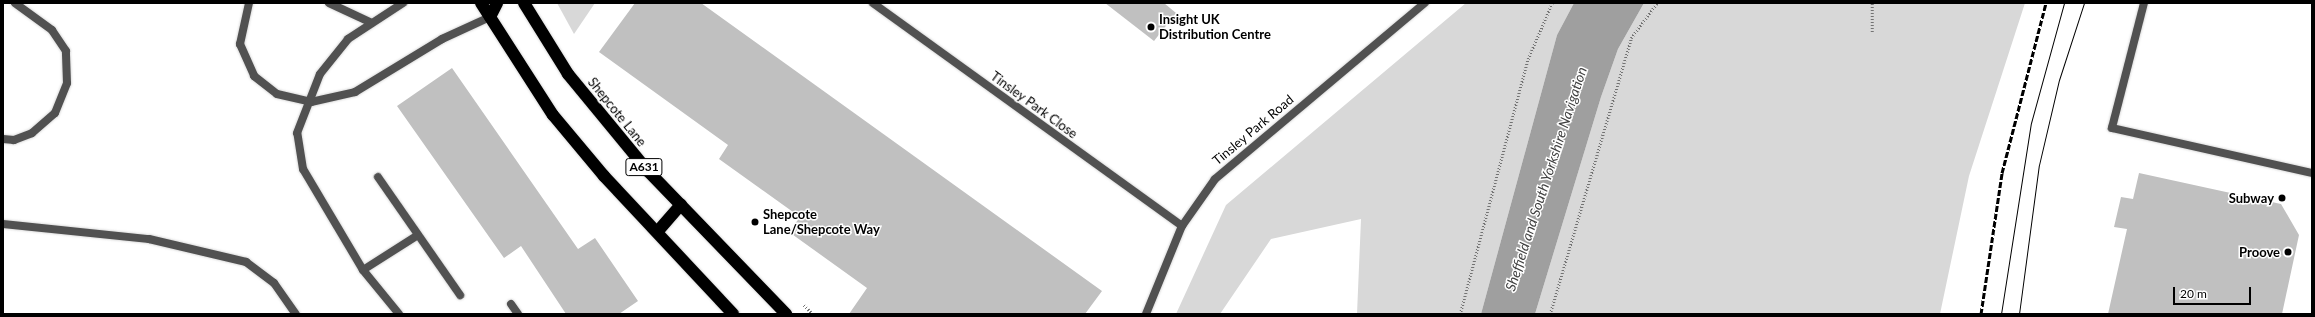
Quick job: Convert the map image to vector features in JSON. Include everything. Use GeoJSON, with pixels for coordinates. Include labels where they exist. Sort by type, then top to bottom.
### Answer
{"type":"FeatureCollection","features":[{"type":"Feature","properties":{"kind":"highway","name":"A631"},"geometry":{"type":"LineString","coordinates":[[481,3],[553,115],[604,176],[658,231],[733,314]]}},
{"type":"Feature","properties":{"kind":"highway"},"geometry":{"type":"LineString","coordinates":[[490,17],[497,3]]}},
{"type":"Feature","properties":{"kind":"highway","name":"Shepcote Lane"},"geometry":{"type":"LineString","coordinates":[[524,3],[568,74],[680,205],[786,314]]}},
{"type":"Feature","properties":{"kind":"highway"},"geometry":{"type":"LineString","coordinates":[[658,231],[680,205]]}},
{"type":"Feature","properties":{"kind":"street"},"geometry":{"type":"LineString","coordinates":[[3,139],[14,140],[32,133],[55,113],[67,83],[66,51],[52,30],[15,3]]}},
{"type":"Feature","properties":{"kind":"street"},"geometry":{"type":"LineString","coordinates":[[249,3],[240,44],[254,76],[277,94],[311,102],[354,92],[442,39],[490,17]]}},
{"type":"Feature","properties":{"kind":"street"},"geometry":{"type":"LineString","coordinates":[[329,3],[372,23]]}},
{"type":"Feature","properties":{"kind":"street"},"geometry":{"type":"LineString","coordinates":[[399,314],[363,270],[303,169],[297,134],[325,68],[348,39],[403,3]]}},
{"type":"Feature","properties":{"kind":"street","name":"Tinsley Park Close"},"geometry":{"type":"LineString","coordinates":[[873,3],[1182,226]]}},
{"type":"Feature","properties":{"kind":"street","name":"Tinsley Park Road"},"geometry":{"type":"LineString","coordinates":[[1146,314],[1182,226],[1215,179],[1425,3]]}},
{"type":"Feature","properties":{"kind":"street"},"geometry":{"type":"LineString","coordinates":[[2144,3],[2112,128],[2312,174]]}},
{"type":"Feature","properties":{"kind":"street"},"geometry":{"type":"LineString","coordinates":[[378,177],[460,295]]}},
{"type":"Feature","properties":{"kind":"street"},"geometry":{"type":"LineString","coordinates":[[3,224],[149,239],[246,262],[274,283],[296,314]]}},
{"type":"Feature","properties":{"kind":"street"},"geometry":{"type":"LineString","coordinates":[[363,270],[418,235]]}},
{"type":"Feature","properties":{"kind":"street"},"geometry":{"type":"LineString","coordinates":[[511,304],[518,314]]}},
{"type":"Feature","properties":{"kind":"path"},"geometry":{"type":"LineString","coordinates":[[1460,314],[1528,59],[1552,3]]}},
{"type":"Feature","properties":{"kind":"path"},"geometry":{"type":"LineString","coordinates":[[1550,314],[1631,38],[1657,3]]}},
{"type":"Feature","properties":{"kind":"path"},"geometry":{"type":"LineString","coordinates":[[1872,3],[1872,32]]}},
{"type":"Feature","properties":{"kind":"shaded area"},"geometry":{"type":"Polygon","coordinates":[[[557,3],[595,3],[574,34],[557,3]]]}},
{"type":"Feature","properties":{"kind":"shaded area"},"geometry":{"type":"Polygon","coordinates":[[[1466,3],[1574,3],[1557,35],[1481,314],[1357,314],[1361,219],[1271,239],[1220,314],[1176,314],[1226,205],[1466,3]]]}},
{"type":"Feature","properties":{"kind":"shaded area"},"geometry":{"type":"Polygon","coordinates":[[[1644,3],[2025,3],[1969,176],[1940,314],[1535,314],[1601,97],[1618,49],[1644,3]]]}},
{"type":"Feature","properties":{"kind":"water","name":"Sheffield and South Yorkshire Navigation"},"geometry":{"type":"Polygon","coordinates":[[[1574,3],[1644,3],[1618,49],[1601,97],[1535,314],[1481,314],[1557,35],[1574,3]]]}},
{"type":"Feature","properties":{"kind":"building"},"geometry":{"type":"Polygon","coordinates":[[[635,3],[701,3],[1102,291],[1085,314],[849,314],[867,288],[789,232],[800,217],[719,159],[728,145],[599,52],[635,3]]]}},
{"type":"Feature","properties":{"kind":"building","name":"Insight UK Distribution Centre"},"geometry":{"type":"Polygon","coordinates":[[[1105,3],[1164,3],[1176,13],[1154,41],[1105,3]]]}},
{"type":"Feature","properties":{"kind":"building"},"geometry":{"type":"Polygon","coordinates":[[[452,68],[578,249],[595,238],[638,301],[619,314],[566,314],[521,246],[504,258],[397,106],[452,68]]]}},
{"type":"Feature","properties":{"kind":"building"},"geometry":{"type":"Polygon","coordinates":[[[2139,173],[2281,204],[2299,235],[2282,314],[2108,314],[2127,229],[2114,227],[2121,197],[2133,199],[2139,173]]]}},
{"type":"Feature","properties":{"kind":"tram line"},"geometry":{"type":"LineString","coordinates":[[2001,314],[2031,123],[2064,3]]}},
{"type":"Feature","properties":{"kind":"tram line"},"geometry":{"type":"LineString","coordinates":[[2019,314],[2039,165],[2059,80],[2084,3]]}},
{"type":"Feature","properties":{"kind":"railway"},"geometry":{"type":"LineString","coordinates":[[1981,314],[2002,173],[2046,3]]}},
{"type":"Feature","properties":{"kind":"place","name":"Insight UK Distribution Centre"},"geometry":{"type":"Point","coordinates":[1151,27]}},
{"type":"Feature","properties":{"kind":"place","name":"Subway"},"geometry":{"type":"Point","coordinates":[2282,198]}},
{"type":"Feature","properties":{"kind":"place","name":"Shepcote Lane/Shepcote Way"},"geometry":{"type":"Point","coordinates":[755,222]}},
{"type":"Feature","properties":{"kind":"place","name":"Proove"},"geometry":{"type":"Point","coordinates":[2288,252]}}]}
